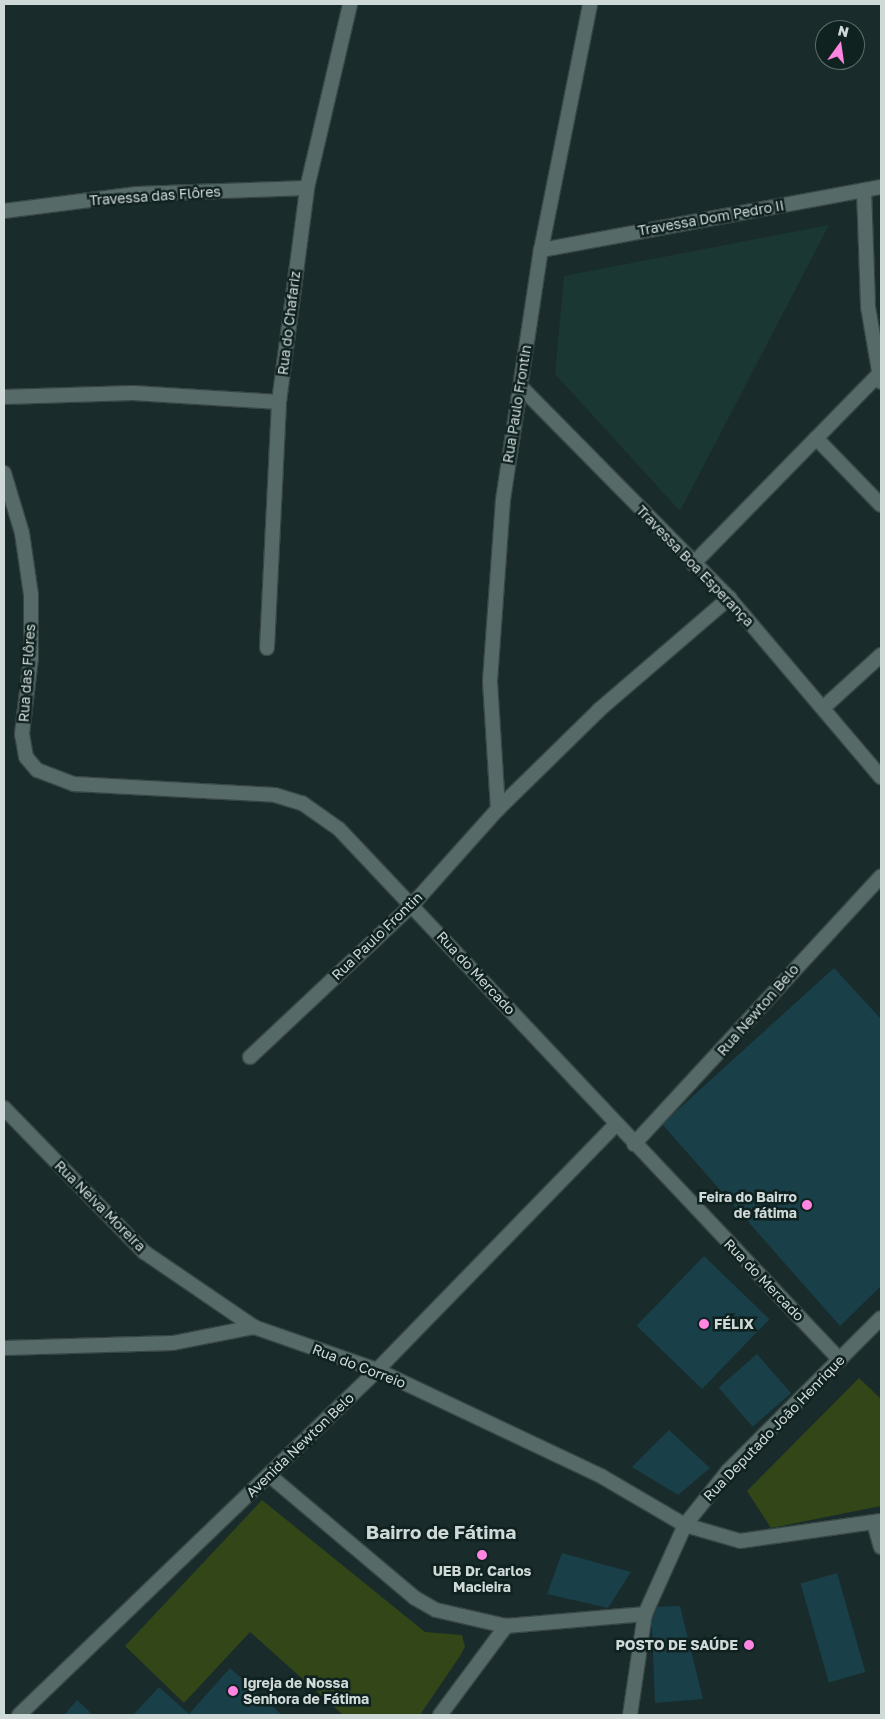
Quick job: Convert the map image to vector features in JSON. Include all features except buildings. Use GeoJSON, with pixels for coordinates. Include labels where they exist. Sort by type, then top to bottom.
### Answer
{"type":"FeatureCollection","features":[{"type":"Feature","properties":{"kind":"street","name":"Rua do Chafariz"},"geometry":{"type":"LineString","coordinates":[[267,648],[279,402],[307,188],[350,4]]}},
{"type":"Feature","properties":{"kind":"street","name":"Rua Paulo Frontin"},"geometry":{"type":"LineString","coordinates":[[498,809],[490,681],[503,500],[541,250],[590,4]]}},
{"type":"Feature","properties":{"kind":"street","name":"Travessa Dom Pedro II"},"geometry":{"type":"LineString","coordinates":[[541,250],[881,187]]}},
{"type":"Feature","properties":{"kind":"street","name":"Travessa das Flôres"},"geometry":{"type":"LineString","coordinates":[[4,211],[137,194],[307,188]]}},
{"type":"Feature","properties":{"kind":"street"},"geometry":{"type":"LineString","coordinates":[[694,564],[816,438],[880,378],[868,307],[864,190]]}},
{"type":"Feature","properties":{"kind":"street","name":"Travessa Boa Esperança"},"geometry":{"type":"LineString","coordinates":[[520,386],[729,598],[881,777]]}},
{"type":"Feature","properties":{"kind":"street"},"geometry":{"type":"LineString","coordinates":[[4,397],[133,393],[279,402]]}},
{"type":"Feature","properties":{"kind":"street"},"geometry":{"type":"LineString","coordinates":[[816,438],[881,505]]}},
{"type":"Feature","properties":{"kind":"street","name":"Rua das Flôres"},"geometry":{"type":"LineString","coordinates":[[4,473],[22,533],[31,595],[31,658],[22,734],[26,757]]}},
{"type":"Feature","properties":{"kind":"street","name":"Rua Paulo Frontin"},"geometry":{"type":"LineString","coordinates":[[250,1057],[413,904],[498,809],[599,710],[729,598]]}},
{"type":"Feature","properties":{"kind":"street"},"geometry":{"type":"LineString","coordinates":[[823,708],[881,655]]}},
{"type":"Feature","properties":{"kind":"street","name":"Rua do Mercado"},"geometry":{"type":"LineString","coordinates":[[26,757],[51,778],[74,784],[275,794],[302,803],[339,829],[413,904],[615,1125],[840,1360]]}},
{"type":"Feature","properties":{"kind":"street","name":"Rua Newton Belo"},"geometry":{"type":"LineString","coordinates":[[634,1144],[881,876]]}},
{"type":"Feature","properties":{"kind":"street","name":"Rua Neiva Moreira"},"geometry":{"type":"LineString","coordinates":[[4,1108],[144,1252],[254,1327]]}},
{"type":"Feature","properties":{"kind":"street","name":"Avenida Newton Belo"},"geometry":{"type":"LineString","coordinates":[[19,1715],[377,1370],[615,1125]]}},
{"type":"Feature","properties":{"kind":"street","name":"Rua Deputado João Henrique"},"geometry":{"type":"LineString","coordinates":[[630,1715],[645,1614],[685,1525],[728,1471],[881,1318]]}},
{"type":"Feature","properties":{"kind":"street"},"geometry":{"type":"LineString","coordinates":[[4,1348],[173,1343],[254,1327]]}},
{"type":"Feature","properties":{"kind":"street","name":"Rua do Correio"},"geometry":{"type":"LineString","coordinates":[[254,1327],[377,1370],[601,1476],[685,1525],[740,1541],[878,1522]]}},
{"type":"Feature","properties":{"kind":"street"},"geometry":{"type":"LineString","coordinates":[[269,1475],[415,1598],[458,1618],[506,1626],[645,1614]]}},
{"type":"Feature","properties":{"kind":"street"},"geometry":{"type":"LineString","coordinates":[[878,1522],[881,1547]]}},
{"type":"Feature","properties":{"kind":"street"},"geometry":{"type":"LineString","coordinates":[[440,1715],[506,1626]]}},
{"type":"Feature","properties":{"kind":"shaded area"},"geometry":{"type":"Polygon","coordinates":[[[829,225],[680,511],[555,374],[564,276],[829,225]]]}},
{"type":"Feature","properties":{"kind":"green space"},"geometry":{"type":"Polygon","coordinates":[[[859,1378],[881,1399],[881,1506],[771,1528],[747,1491],[859,1378]]]}},
{"type":"Feature","properties":{"kind":"green space"},"geometry":{"type":"Polygon","coordinates":[[[262,1500],[425,1632],[462,1635],[465,1647],[420,1715],[343,1715],[250,1632],[184,1703],[125,1646],[262,1500]]]}},
{"type":"Feature","properties":{"kind":"place","name":"Feira do Bairro de fátima"},"geometry":{"type":"Point","coordinates":[807,1205]}},
{"type":"Feature","properties":{"kind":"place","name":"FÉLIX"},"geometry":{"type":"Point","coordinates":[704,1324]}},
{"type":"Feature","properties":{"kind":"place","name":"UEB Dr. Carlos Macieira"},"geometry":{"type":"Point","coordinates":[482,1555]}},
{"type":"Feature","properties":{"kind":"place","name":"POSTO DE SAÚDE"},"geometry":{"type":"Point","coordinates":[749,1645]}},
{"type":"Feature","properties":{"kind":"place","name":"Igreja de Nossa Senhora de Fátima"},"geometry":{"type":"Point","coordinates":[233,1691]}},
{"type":"Feature","properties":{"kind":"district","name":"Bairro de Fátima"},"geometry":{"type":"Point","coordinates":[441,1532]}}]}
